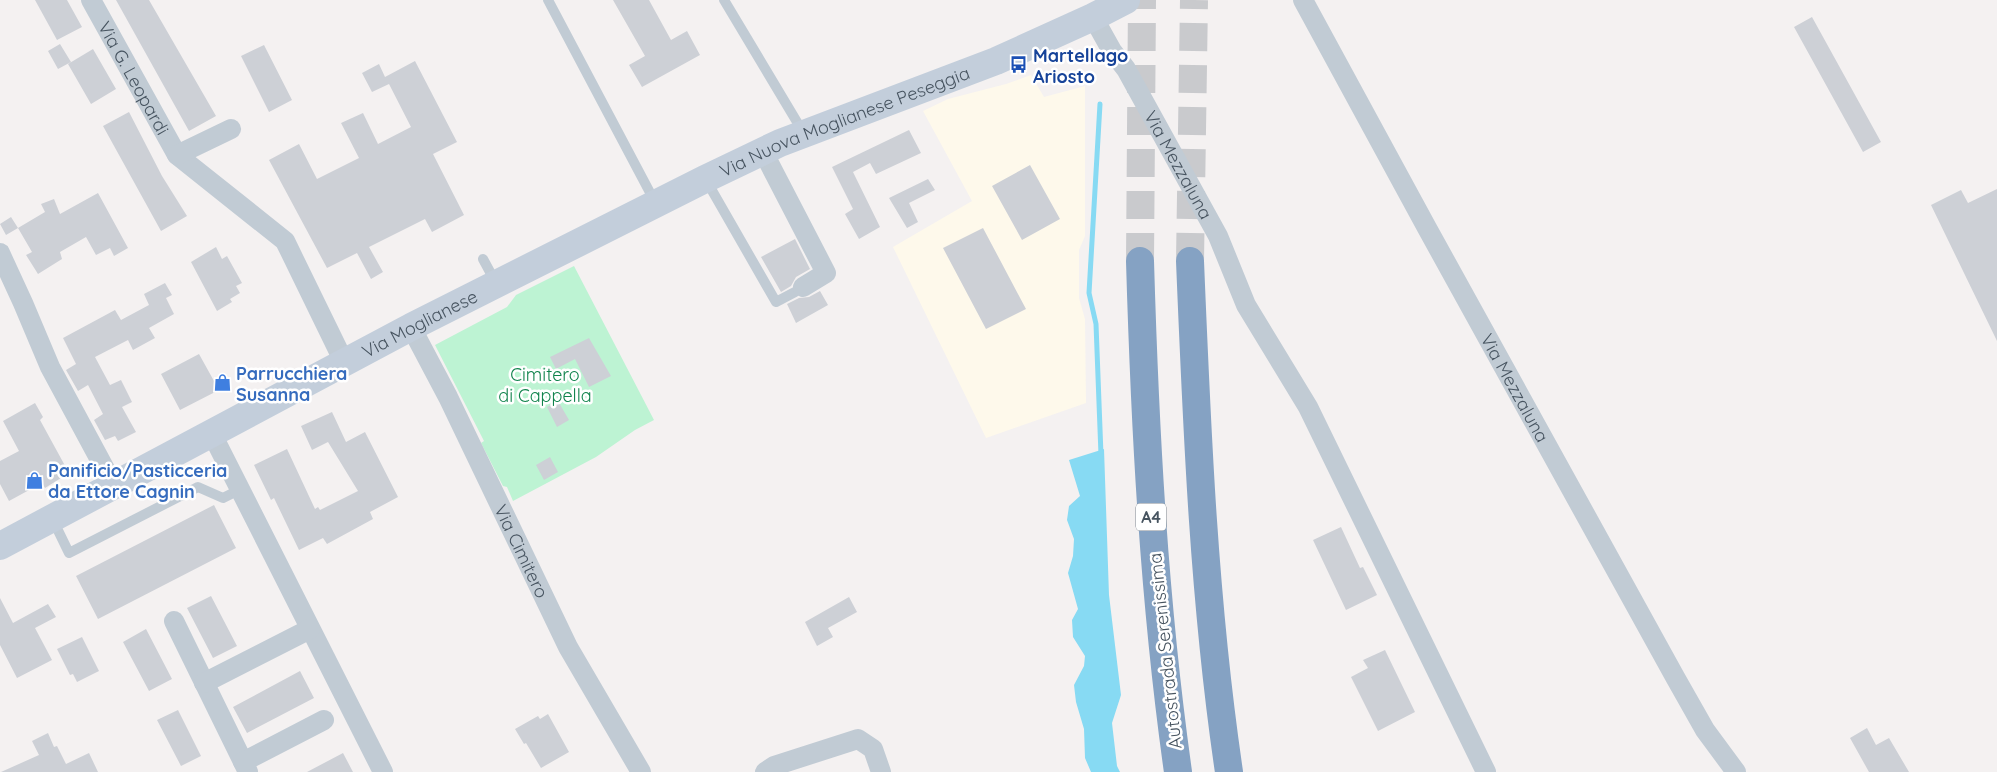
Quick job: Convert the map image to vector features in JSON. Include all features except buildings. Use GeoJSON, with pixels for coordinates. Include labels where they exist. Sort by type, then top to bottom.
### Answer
{"type":"FeatureCollection","features":[{"type":"Feature","properties":{"kind":"highway","name":"Autostrada Serenissima"},"geometry":{"type":"LineString","coordinates":[[1140,261],[1143,380],[1155,572],[1178,772]]}},
{"type":"Feature","properties":{"kind":"highway"},"geometry":{"type":"LineString","coordinates":[[1190,261],[1195,382],[1207,573],[1229,772]]}},
{"type":"Feature","properties":{"kind":"main road","name":"Via Nuova Moglianese Peseggia"},"geometry":{"type":"LineString","coordinates":[[567,248],[764,151],[996,61],[1126,0]]}},
{"type":"Feature","properties":{"kind":"main road","name":"Via Moglianese"},"geometry":{"type":"LineString","coordinates":[[0,546],[210,432],[567,248]]}},
{"type":"Feature","properties":{"kind":"street","name":"Via G. Leopardi"},"geometry":{"type":"LineString","coordinates":[[92,0],[178,155],[285,241],[344,362]]}},
{"type":"Feature","properties":{"kind":"street","name":"Via Mezzaluna"},"geometry":{"type":"LineString","coordinates":[[1304,0],[1675,678],[1705,730],[1736,772]]}},
{"type":"Feature","properties":{"kind":"street","name":"Via Mezzaluna"},"geometry":{"type":"LineString","coordinates":[[1093,17],[1112,51],[1126,69],[1218,236],[1246,305],[1308,408],[1486,772]]}},
{"type":"Feature","properties":{"kind":"street","name":"Via G. Leopardi"},"geometry":{"type":"LineString","coordinates":[[178,155],[231,129]]}},
{"type":"Feature","properties":{"kind":"street"},"geometry":{"type":"LineString","coordinates":[[764,151],[826,273],[799,290]]}},
{"type":"Feature","properties":{"kind":"street"},"geometry":{"type":"LineString","coordinates":[[0,253],[50,367],[113,484]]}},
{"type":"Feature","properties":{"kind":"street","name":"Via Cimitero"},"geometry":{"type":"LineString","coordinates":[[411,327],[452,406],[568,648],[641,772]]}},
{"type":"Feature","properties":{"kind":"street"},"geometry":{"type":"LineString","coordinates":[[210,432],[383,772]]}},
{"type":"Feature","properties":{"kind":"street"},"geometry":{"type":"LineString","coordinates":[[174,621],[246,767],[324,720]]}},
{"type":"Feature","properties":{"kind":"street"},"geometry":{"type":"LineString","coordinates":[[204,683],[310,629]]}},
{"type":"Feature","properties":{"kind":"street"},"geometry":{"type":"LineString","coordinates":[[765,772],[774,766],[858,738],[873,749],[881,772]]}},
{"type":"Feature","properties":{"kind":"lane"},"geometry":{"type":"LineString","coordinates":[[548,0],[656,204]]}},
{"type":"Feature","properties":{"kind":"lane"},"geometry":{"type":"LineString","coordinates":[[724,0],[804,134]]}},
{"type":"Feature","properties":{"kind":"lane"},"geometry":{"type":"LineString","coordinates":[[705,179],[776,302],[799,290]]}},
{"type":"Feature","properties":{"kind":"lane"},"geometry":{"type":"LineString","coordinates":[[483,259],[496,283]]}},
{"type":"Feature","properties":{"kind":"lane"},"geometry":{"type":"LineString","coordinates":[[52,517],[70,553],[198,487],[222,498],[239,490]]}},
{"type":"Feature","properties":{"kind":"shaded area"},"geometry":{"type":"Polygon","coordinates":[[[1031,75],[1044,97],[1085,86],[1085,236],[1079,250],[1079,298],[1085,319],[1086,403],[986,438],[893,247],[972,201],[923,111],[948,99],[1006,84],[1031,75]]]}},
{"type":"Feature","properties":{"kind":"green space","name":"Cimitero di Cappella"},"geometry":{"type":"Polygon","coordinates":[[[574,266],[654,420],[635,430],[596,457],[513,501],[507,487],[503,486],[481,443],[484,441],[435,345],[507,307],[516,295],[574,266]]]}},
{"type":"Feature","properties":{"kind":"water"},"geometry":{"type":"Polygon","coordinates":[[[1104,449],[1109,595],[1121,695],[1112,723],[1117,766],[1120,772],[1091,772],[1085,758],[1084,729],[1076,702],[1074,685],[1084,666],[1085,656],[1073,637],[1072,620],[1078,609],[1068,573],[1073,556],[1074,539],[1067,520],[1069,506],[1080,496],[1069,460],[1104,449]]]}},
{"type":"Feature","properties":{"kind":"waterway"},"geometry":{"type":"LineString","coordinates":[[1100,104],[1089,293],[1096,324],[1101,455]]}},
{"type":"Feature","properties":{"kind":"tunnel"},"geometry":{"type":"LineString","coordinates":[[1140,261],[1142,0]]}},
{"type":"Feature","properties":{"kind":"tunnel"},"geometry":{"type":"LineString","coordinates":[[1190,261],[1194,0]]}},
{"type":"Feature","properties":{"kind":"place","name":"Martellago Ariosto"},"geometry":{"type":"Point","coordinates":[1019,65]}},
{"type":"Feature","properties":{"kind":"place","name":"Parrucchiera Susanna"},"geometry":{"type":"Point","coordinates":[222,383]}},
{"type":"Feature","properties":{"kind":"place","name":"Panificio/Pasticceria da Ettore Cagnin"},"geometry":{"type":"Point","coordinates":[34,480]}}]}
